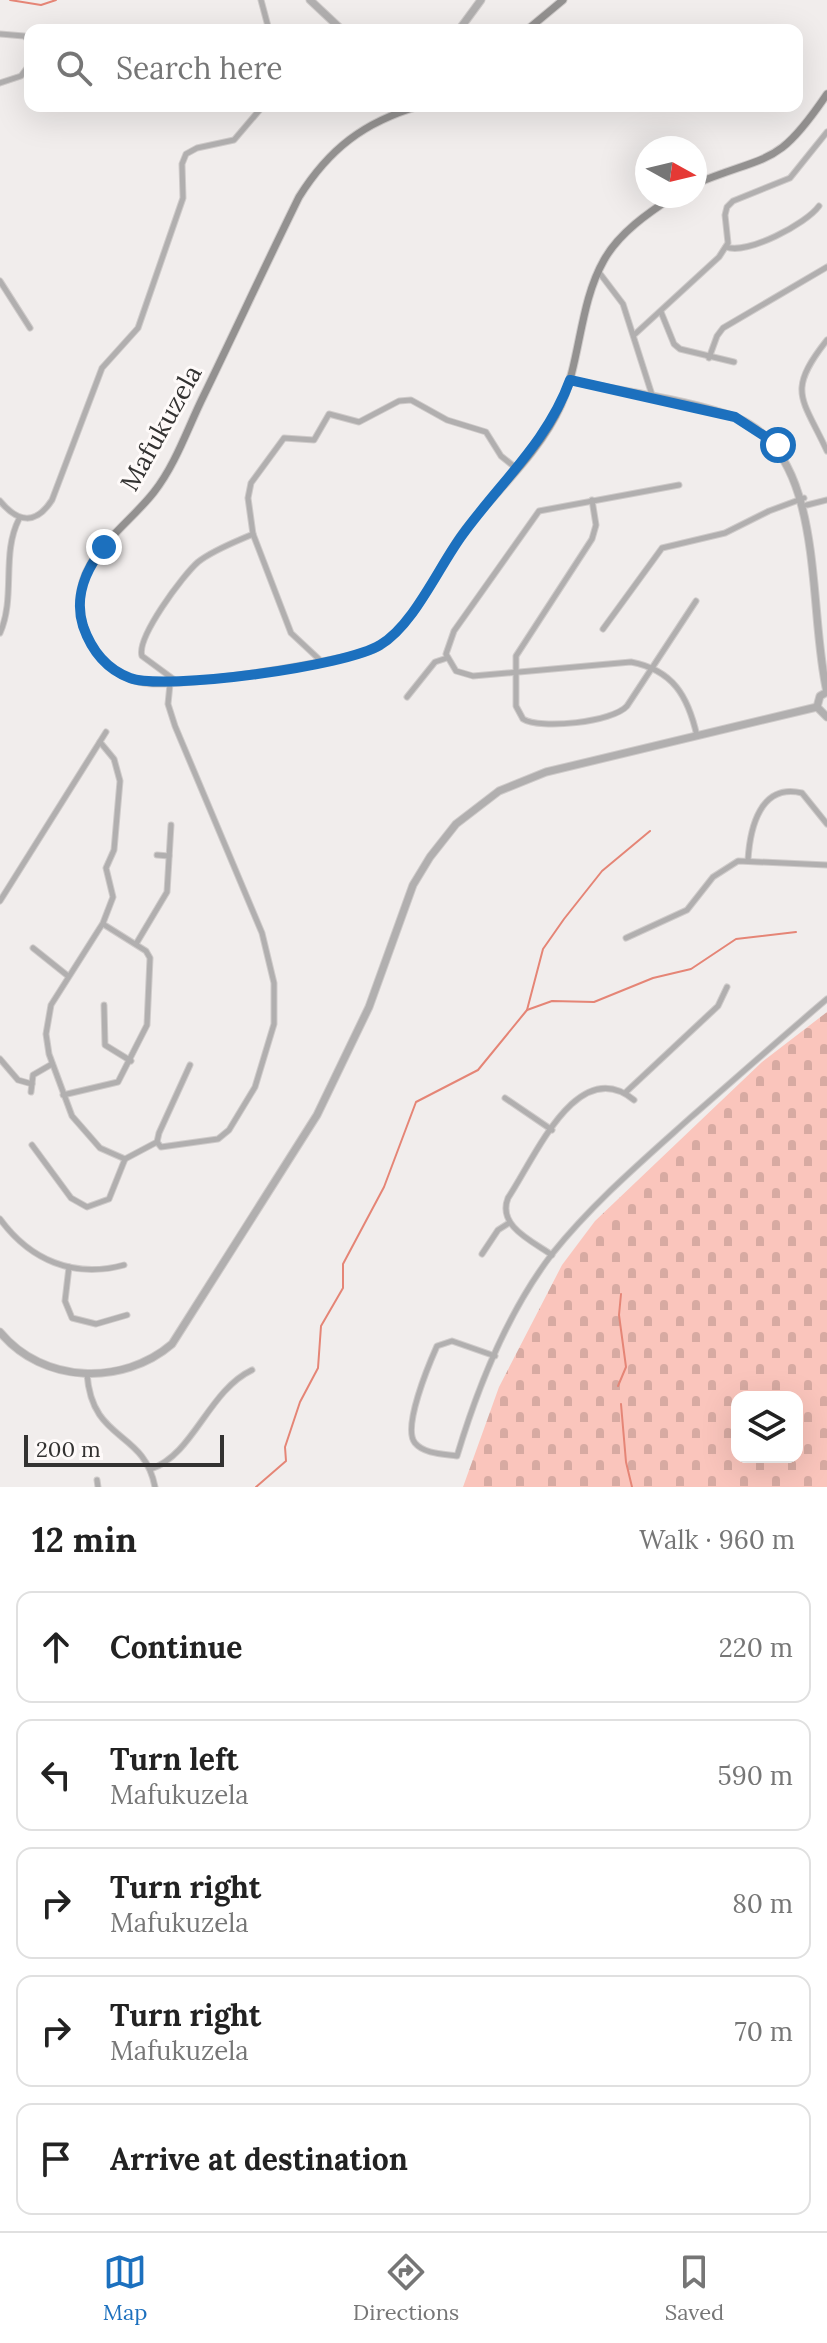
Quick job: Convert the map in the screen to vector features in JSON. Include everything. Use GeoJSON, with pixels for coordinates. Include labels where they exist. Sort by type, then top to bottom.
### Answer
{"type":"FeatureCollection","features":[{"type":"Feature","properties":{"kind":"main road"},"geometry":{"type":"LineString","coordinates":[[534,24],[563,0]]}},
{"type":"Feature","properties":{"kind":"main road"},"geometry":{"type":"LineString","coordinates":[[707,180],[758,164],[780,152],[803,130],[827,94]]}},
{"type":"Feature","properties":{"kind":"main road","name":"Mafukuzela"},"geometry":{"type":"LineString","coordinates":[[404,112],[360,130],[317,169],[281,234],[160,484],[98,554],[85,576],[80,613],[89,641],[100,657],[127,677],[173,683],[322,662],[369,652],[398,630],[463,533],[553,420],[570,380],[598,271],[612,247],[658,208]]}},
{"type":"Feature","properties":{"kind":"street"},"geometry":{"type":"LineString","coordinates":[[261,0],[267,24]]}},
{"type":"Feature","properties":{"kind":"street"},"geometry":{"type":"LineString","coordinates":[[310,0],[336,24]]}},
{"type":"Feature","properties":{"kind":"street"},"geometry":{"type":"LineString","coordinates":[[463,24],[481,0]]}},
{"type":"Feature","properties":{"kind":"street"},"geometry":{"type":"LineString","coordinates":[[0,34],[24,39]]}},
{"type":"Feature","properties":{"kind":"street"},"geometry":{"type":"LineString","coordinates":[[0,83],[24,72]]}},
{"type":"Feature","properties":{"kind":"street"},"geometry":{"type":"LineString","coordinates":[[0,501],[19,519],[38,516],[52,500],[102,368],[138,328],[183,198],[182,164],[186,154],[234,140],[258,112]]}},
{"type":"Feature","properties":{"kind":"street"},"geometry":{"type":"LineString","coordinates":[[634,335],[726,247],[727,207],[733,201],[790,178],[827,132]]}},
{"type":"Feature","properties":{"kind":"street"},"geometry":{"type":"LineString","coordinates":[[726,247],[745,250],[808,219],[819,206]]}},
{"type":"Feature","properties":{"kind":"street"},"geometry":{"type":"LineString","coordinates":[[709,358],[723,328],[827,267]]}},
{"type":"Feature","properties":{"kind":"street"},"geometry":{"type":"LineString","coordinates":[[598,271],[618,293],[654,399]]}},
{"type":"Feature","properties":{"kind":"street"},"geometry":{"type":"LineString","coordinates":[[0,281],[30,328]]}},
{"type":"Feature","properties":{"kind":"street"},"geometry":{"type":"LineString","coordinates":[[661,312],[674,344],[709,358],[734,362]]}},
{"type":"Feature","properties":{"kind":"street"},"geometry":{"type":"LineString","coordinates":[[827,340],[803,374],[799,386],[827,451]]}},
{"type":"Feature","properties":{"kind":"street"},"geometry":{"type":"LineString","coordinates":[[570,380],[735,417],[755,427],[786,456],[806,502],[818,633],[827,692],[817,699],[817,707],[827,717]]}},
{"type":"Feature","properties":{"kind":"street"},"geometry":{"type":"LineString","coordinates":[[322,662],[291,633],[253,534],[248,498],[256,476],[284,438],[314,440],[329,414],[359,422],[399,401],[411,400],[447,420],[486,432],[501,456],[516,468]]}},
{"type":"Feature","properties":{"kind":"street"},"geometry":{"type":"LineString","coordinates":[[679,485],[548,507],[534,516],[454,631],[448,641],[447,658],[456,671],[468,676],[631,662],[653,666],[678,685],[692,713],[697,736]]}},
{"type":"Feature","properties":{"kind":"street"},"geometry":{"type":"LineString","coordinates":[[592,500],[596,525],[592,539],[516,656],[517,711],[527,722],[540,724],[617,715],[696,601]]}},
{"type":"Feature","properties":{"kind":"street"},"geometry":{"type":"LineString","coordinates":[[603,629],[662,548],[725,533],[769,511],[827,500]]}},
{"type":"Feature","properties":{"kind":"street"},"geometry":{"type":"LineString","coordinates":[[0,633],[9,597],[13,531],[19,519]]}},
{"type":"Feature","properties":{"kind":"street"},"geometry":{"type":"LineString","coordinates":[[157,1142],[167,1149],[223,1137],[255,1087],[274,1024],[274,983],[262,933],[175,726],[168,704],[173,683],[142,656],[140,645],[162,607],[197,563],[253,534]]}},
{"type":"Feature","properties":{"kind":"street"},"geometry":{"type":"LineString","coordinates":[[407,697],[435,662],[447,658]]}},
{"type":"Feature","properties":{"kind":"street"},"geometry":{"type":"LineString","coordinates":[[0,1332],[27,1355],[66,1372],[107,1374],[141,1366],[157,1358],[183,1330],[317,1115],[369,1007],[413,885],[456,824],[499,791],[526,779],[817,707]]}},
{"type":"Feature","properties":{"kind":"street"},"geometry":{"type":"LineString","coordinates":[[0,901],[106,732]]}},
{"type":"Feature","properties":{"kind":"street"},"geometry":{"type":"LineString","coordinates":[[100,742],[119,767],[114,850],[106,868],[113,897],[103,923],[68,976],[46,1021],[52,1064],[72,1116],[100,1148],[125,1159]]}},
{"type":"Feature","properties":{"kind":"street"},"geometry":{"type":"LineString","coordinates":[[748,860],[752,828],[767,800],[775,794],[802,793],[827,824]]}},
{"type":"Feature","properties":{"kind":"street"},"geometry":{"type":"LineString","coordinates":[[136,944],[167,892],[171,825]]}},
{"type":"Feature","properties":{"kind":"street"},"geometry":{"type":"LineString","coordinates":[[157,855],[169,856]]}},
{"type":"Feature","properties":{"kind":"street"},"geometry":{"type":"LineString","coordinates":[[626,938],[687,910],[713,877],[738,861],[827,865]]}},
{"type":"Feature","properties":{"kind":"street"},"geometry":{"type":"LineString","coordinates":[[63,1095],[118,1082],[131,1061],[150,1011],[150,958],[136,944],[103,923]]}},
{"type":"Feature","properties":{"kind":"street"},"geometry":{"type":"LineString","coordinates":[[33,948],[68,976]]}},
{"type":"Feature","properties":{"kind":"street"},"geometry":{"type":"LineString","coordinates":[[626,1092],[718,1006],[727,987]]}},
{"type":"Feature","properties":{"kind":"street"},"geometry":{"type":"LineString","coordinates":[[495,1356],[452,1341],[437,1346],[411,1424],[412,1439],[418,1446],[457,1456],[472,1405],[495,1356],[516,1311],[552,1255],[611,1188],[827,999]]}},
{"type":"Feature","properties":{"kind":"street"},"geometry":{"type":"LineString","coordinates":[[104,1005],[105,1045],[131,1061]]}},
{"type":"Feature","properties":{"kind":"street"},"geometry":{"type":"LineString","coordinates":[[0,1059],[18,1080],[32,1084]]}},
{"type":"Feature","properties":{"kind":"street"},"geometry":{"type":"LineString","coordinates":[[31,1092],[38,1071],[52,1064]]}},
{"type":"Feature","properties":{"kind":"street"},"geometry":{"type":"LineString","coordinates":[[32,1145],[71,1198],[87,1207],[109,1199],[125,1159],[157,1142],[190,1065]]}},
{"type":"Feature","properties":{"kind":"street"},"geometry":{"type":"LineString","coordinates":[[552,1255],[509,1223],[505,1208],[508,1198],[572,1101],[586,1090],[606,1087],[626,1092],[634,1100]]}},
{"type":"Feature","properties":{"kind":"street"},"geometry":{"type":"LineString","coordinates":[[505,1098],[552,1130]]}},
{"type":"Feature","properties":{"kind":"street"},"geometry":{"type":"LineString","coordinates":[[0,1219],[29,1252],[45,1261],[69,1267],[110,1269],[124,1265]]}},
{"type":"Feature","properties":{"kind":"street"},"geometry":{"type":"LineString","coordinates":[[482,1254],[498,1230],[509,1223]]}},
{"type":"Feature","properties":{"kind":"street"},"geometry":{"type":"LineString","coordinates":[[69,1267],[65,1301],[72,1318],[96,1324],[127,1315]]}},
{"type":"Feature","properties":{"kind":"street"},"geometry":{"type":"LineString","coordinates":[[151,1469],[168,1461],[233,1379],[252,1370]]}},
{"type":"Feature","properties":{"kind":"street"},"geometry":{"type":"LineString","coordinates":[[87,1373],[89,1397],[97,1416],[141,1453],[151,1469],[155,1487]]}},
{"type":"Feature","properties":{"kind":"green space"},"geometry":{"type":"Polygon","coordinates":[[[827,1012],[827,1487],[463,1487],[499,1387],[562,1265],[595,1221],[762,1062],[827,1012]]]}},
{"type":"Feature","properties":{"kind":"waterway"},"geometry":{"type":"LineString","coordinates":[[10,0],[41,5],[56,0]]}},
{"type":"Feature","properties":{"kind":"waterway"},"geometry":{"type":"LineString","coordinates":[[256,1487],[286,1461],[285,1447],[300,1402],[318,1368],[321,1326],[343,1288],[343,1264],[384,1187],[416,1102],[478,1070],[527,1010],[543,949],[564,919],[602,871],[650,831]]}},
{"type":"Feature","properties":{"kind":"waterway"},"geometry":{"type":"LineString","coordinates":[[527,1010],[552,1001],[594,1002],[653,978],[691,969],[736,939],[796,932]]}},
{"type":"Feature","properties":{"kind":"waterway"},"geometry":{"type":"LineString","coordinates":[[618,1386],[626,1367],[619,1315],[621,1294]]}},
{"type":"Feature","properties":{"kind":"waterway"},"geometry":{"type":"LineString","coordinates":[[621,1404],[626,1462],[632,1487]]}},
{"type":"Feature","properties":{"kind":"route"},"geometry":{"type":"LineString","coordinates":[[104,547],[85,576],[80,613],[89,641],[100,657],[127,677],[170,684],[322,662],[369,652],[398,630],[463,533],[543,435],[570,380],[735,417],[755,427],[778,445]]}}]}
